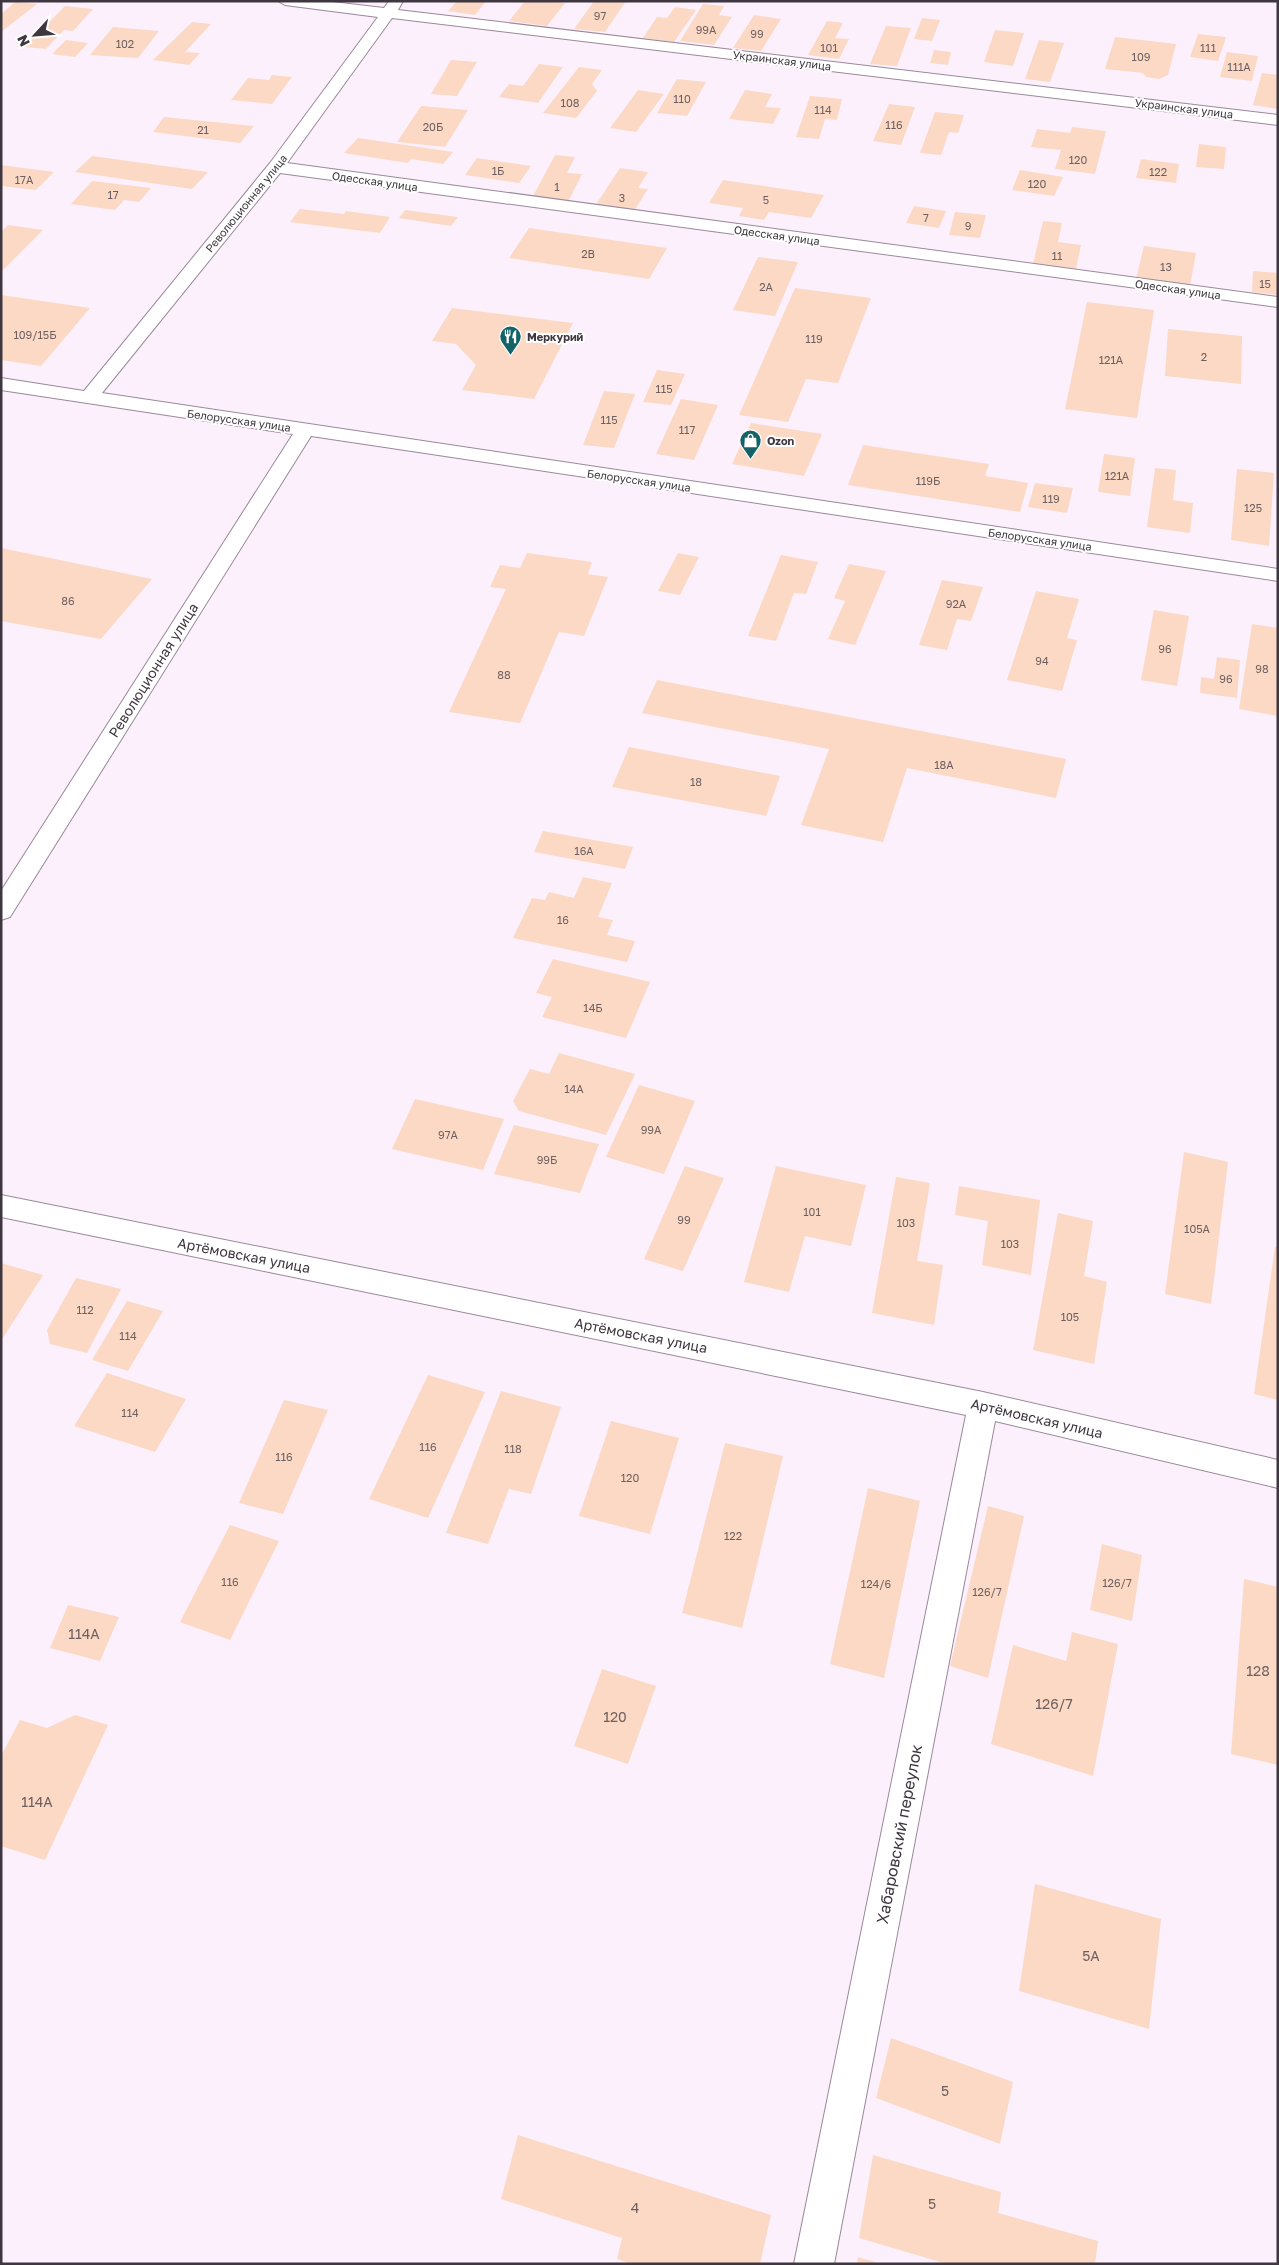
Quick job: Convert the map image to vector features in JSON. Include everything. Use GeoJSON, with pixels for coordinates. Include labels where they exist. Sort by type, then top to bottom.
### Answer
{"type":"FeatureCollection","features":[{"type":"Feature","properties":{"kind":"street","name":"Украинская улица"},"geometry":{"type":"LineString","coordinates":[[286,1],[392,7],[1278,120]]}},
{"type":"Feature","properties":{"kind":"street","name":"Революционная улица"},"geometry":{"type":"LineString","coordinates":[[88,398],[276,167],[392,7]]}},
{"type":"Feature","properties":{"kind":"street","name":"Одесская улица"},"geometry":{"type":"LineString","coordinates":[[276,167],[1278,302]]}},
{"type":"Feature","properties":{"kind":"street","name":"Белорусская улица"},"geometry":{"type":"LineString","coordinates":[[1,384],[1278,574]]}},
{"type":"Feature","properties":{"kind":"street","name":"Революционная улица"},"geometry":{"type":"LineString","coordinates":[[1,911],[305,430]]}},
{"type":"Feature","properties":{"kind":"street","name":"Артёмовская улица"},"geometry":{"type":"LineString","coordinates":[[1,1206],[983,1405],[1278,1474]]}},
{"type":"Feature","properties":{"kind":"street","name":"Хабаровский переулок"},"geometry":{"type":"LineString","coordinates":[[814,2264],[983,1405]]}},
{"type":"Feature","properties":{"kind":"building"},"geometry":{"type":"Polygon","coordinates":[[[457,1],[486,1],[475,15],[448,11],[457,1]]]}},
{"type":"Feature","properties":{"kind":"building"},"geometry":{"type":"Polygon","coordinates":[[[525,1],[565,3],[547,26],[509,21],[525,1]]]}},
{"type":"Feature","properties":{"kind":"building"},"geometry":{"type":"Polygon","coordinates":[[[594,1],[626,1],[605,32],[574,29],[594,1]]]}},
{"type":"Feature","properties":{"kind":"building"},"geometry":{"type":"Polygon","coordinates":[[[15,2],[37,4],[1,32],[1,14],[15,2]]]}},
{"type":"Feature","properties":{"kind":"building"},"geometry":{"type":"Polygon","coordinates":[[[703,4],[724,6],[719,15],[732,17],[714,45],[680,41],[703,4]]]}},
{"type":"Feature","properties":{"kind":"building"},"geometry":{"type":"Polygon","coordinates":[[[65,6],[93,9],[73,31],[64,30],[46,49],[25,47],[65,6]]]}},
{"type":"Feature","properties":{"kind":"building"},"geometry":{"type":"Polygon","coordinates":[[[675,7],[696,10],[674,42],[643,38],[657,17],[667,18],[675,7]]]}},
{"type":"Feature","properties":{"kind":"building"},"geometry":{"type":"Polygon","coordinates":[[[754,15],[781,19],[761,51],[733,48],[754,15]]]}},
{"type":"Feature","properties":{"kind":"building"},"geometry":{"type":"Polygon","coordinates":[[[922,18],[940,20],[932,41],[914,39],[922,18]]]}},
{"type":"Feature","properties":{"kind":"building"},"geometry":{"type":"Polygon","coordinates":[[[827,21],[843,23],[835,38],[849,39],[839,59],[808,55],[827,21]]]}},
{"type":"Feature","properties":{"kind":"building"},"geometry":{"type":"Polygon","coordinates":[[[192,22],[211,24],[185,52],[200,53],[189,65],[153,60],[192,22]]]}},
{"type":"Feature","properties":{"kind":"building"},"geometry":{"type":"Polygon","coordinates":[[[886,26],[911,28],[897,66],[870,64],[886,26]]]}},
{"type":"Feature","properties":{"kind":"building"},"geometry":{"type":"Polygon","coordinates":[[[113,27],[159,31],[138,58],[90,55],[113,27]]]}},
{"type":"Feature","properties":{"kind":"building"},"geometry":{"type":"Polygon","coordinates":[[[995,30],[1024,33],[1013,66],[984,62],[995,30]]]}},
{"type":"Feature","properties":{"kind":"building"},"geometry":{"type":"Polygon","coordinates":[[[1198,34],[1226,37],[1218,61],[1190,57],[1198,34]]]}},
{"type":"Feature","properties":{"kind":"building"},"geometry":{"type":"Polygon","coordinates":[[[1115,37],[1176,44],[1168,75],[1159,79],[1146,77],[1143,73],[1105,69],[1115,37]]]}},
{"type":"Feature","properties":{"kind":"building"},"geometry":{"type":"Polygon","coordinates":[[[66,40],[88,43],[75,57],[52,54],[66,40]]]}},
{"type":"Feature","properties":{"kind":"building"},"geometry":{"type":"Polygon","coordinates":[[[1039,40],[1064,43],[1050,82],[1025,79],[1039,40]]]}},
{"type":"Feature","properties":{"kind":"building"},"geometry":{"type":"Polygon","coordinates":[[[934,50],[951,52],[948,65],[930,63],[934,50]]]}},
{"type":"Feature","properties":{"kind":"building"},"geometry":{"type":"Polygon","coordinates":[[[1227,52],[1258,56],[1252,81],[1220,77],[1227,52]]]}},
{"type":"Feature","properties":{"kind":"building"},"geometry":{"type":"Polygon","coordinates":[[[451,60],[477,62],[457,96],[431,94],[451,60]]]}},
{"type":"Feature","properties":{"kind":"building"},"geometry":{"type":"Polygon","coordinates":[[[539,64],[563,67],[538,103],[499,97],[509,84],[523,86],[539,64]]]}},
{"type":"Feature","properties":{"kind":"building"},"geometry":{"type":"Polygon","coordinates":[[[579,67],[602,70],[592,84],[597,91],[576,118],[543,113],[579,67]]]}},
{"type":"Feature","properties":{"kind":"building"},"geometry":{"type":"Polygon","coordinates":[[[1262,73],[1278,75],[1278,109],[1253,105],[1262,73]]]}},
{"type":"Feature","properties":{"kind":"building"},"geometry":{"type":"Polygon","coordinates":[[[272,75],[292,77],[272,104],[231,100],[248,78],[269,80],[272,75]]]}},
{"type":"Feature","properties":{"kind":"building"},"geometry":{"type":"Polygon","coordinates":[[[677,79],[706,82],[687,116],[657,113],[677,79]]]}},
{"type":"Feature","properties":{"kind":"building"},"geometry":{"type":"Polygon","coordinates":[[[638,90],[664,94],[636,132],[610,128],[638,90]]]}},
{"type":"Feature","properties":{"kind":"building"},"geometry":{"type":"Polygon","coordinates":[[[745,90],[772,94],[765,107],[781,108],[773,124],[729,119],[745,90]]]}},
{"type":"Feature","properties":{"kind":"building"},"geometry":{"type":"Polygon","coordinates":[[[810,96],[842,99],[837,120],[825,119],[819,139],[796,137],[810,96]]]}},
{"type":"Feature","properties":{"kind":"building"},"geometry":{"type":"Polygon","coordinates":[[[889,104],[915,107],[901,145],[873,141],[889,104]]]}},
{"type":"Feature","properties":{"kind":"building"},"geometry":{"type":"Polygon","coordinates":[[[421,106],[468,110],[445,147],[397,142],[421,106]]]}},
{"type":"Feature","properties":{"kind":"building"},"geometry":{"type":"Polygon","coordinates":[[[935,112],[964,115],[958,133],[949,132],[941,155],[920,153],[935,112]]]}},
{"type":"Feature","properties":{"kind":"building"},"geometry":{"type":"Polygon","coordinates":[[[164,117],[254,126],[240,143],[153,132],[164,117]]]}},
{"type":"Feature","properties":{"kind":"building"},"geometry":{"type":"Polygon","coordinates":[[[1072,127],[1106,131],[1095,174],[1055,169],[1061,150],[1031,147],[1037,129],[1070,133],[1072,127]]]}},
{"type":"Feature","properties":{"kind":"building"},"geometry":{"type":"Polygon","coordinates":[[[358,138],[453,152],[443,164],[411,159],[408,163],[344,153],[358,138]]]}},
{"type":"Feature","properties":{"kind":"building"},"geometry":{"type":"Polygon","coordinates":[[[1199,144],[1226,147],[1224,169],[1196,167],[1199,144]]]}},
{"type":"Feature","properties":{"kind":"building"},"geometry":{"type":"Polygon","coordinates":[[[555,155],[575,157],[567,173],[582,174],[568,202],[532,198],[555,155]]]}},
{"type":"Feature","properties":{"kind":"building"},"geometry":{"type":"Polygon","coordinates":[[[92,156],[208,172],[192,189],[75,172],[92,156]]]}},
{"type":"Feature","properties":{"kind":"building"},"geometry":{"type":"Polygon","coordinates":[[[477,158],[531,166],[519,183],[465,175],[477,158]]]}},
{"type":"Feature","properties":{"kind":"building"},"geometry":{"type":"Polygon","coordinates":[[[1141,159],[1179,164],[1176,183],[1136,178],[1141,159]]]}},
{"type":"Feature","properties":{"kind":"building"},"geometry":{"type":"Polygon","coordinates":[[[1,165],[54,172],[36,190],[1,186],[1,165]]]}},
{"type":"Feature","properties":{"kind":"building"},"geometry":{"type":"Polygon","coordinates":[[[620,168],[648,172],[638,188],[648,189],[634,211],[595,206],[620,168]]]}},
{"type":"Feature","properties":{"kind":"building"},"geometry":{"type":"Polygon","coordinates":[[[1020,170],[1063,177],[1054,196],[1012,190],[1020,170]]]}},
{"type":"Feature","properties":{"kind":"building"},"geometry":{"type":"Polygon","coordinates":[[[723,180],[824,195],[811,218],[769,212],[764,220],[739,216],[743,208],[709,203],[723,180]]]}},
{"type":"Feature","properties":{"kind":"building"},"geometry":{"type":"Polygon","coordinates":[[[92,181],[151,188],[139,202],[124,200],[115,210],[71,204],[92,181]]]}},
{"type":"Feature","properties":{"kind":"building"},"geometry":{"type":"Polygon","coordinates":[[[914,206],[946,211],[939,228],[906,223],[914,206]]]}},
{"type":"Feature","properties":{"kind":"building"},"geometry":{"type":"Polygon","coordinates":[[[300,209],[344,214],[346,211],[390,217],[380,233],[290,222],[300,209]]]}},
{"type":"Feature","properties":{"kind":"building"},"geometry":{"type":"Polygon","coordinates":[[[405,210],[458,217],[451,226],[399,218],[405,210]]]}},
{"type":"Feature","properties":{"kind":"building"},"geometry":{"type":"Polygon","coordinates":[[[955,212],[986,215],[980,238],[949,235],[955,212]]]}},
{"type":"Feature","properties":{"kind":"building"},"geometry":{"type":"Polygon","coordinates":[[[1043,221],[1062,223],[1058,242],[1081,245],[1076,269],[1033,264],[1043,221]]]}},
{"type":"Feature","properties":{"kind":"building"},"geometry":{"type":"Polygon","coordinates":[[[8,225],[43,230],[1,272],[1,232],[8,225]]]}},
{"type":"Feature","properties":{"kind":"building"},"geometry":{"type":"Polygon","coordinates":[[[529,228],[667,248],[649,279],[509,258],[529,228]]]}},
{"type":"Feature","properties":{"kind":"building"},"geometry":{"type":"Polygon","coordinates":[[[1144,246],[1196,253],[1190,286],[1136,279],[1144,246]]]}},
{"type":"Feature","properties":{"kind":"building"},"geometry":{"type":"Polygon","coordinates":[[[758,257],[798,262],[775,316],[733,310],[758,257]]]}},
{"type":"Feature","properties":{"kind":"building"},"geometry":{"type":"Polygon","coordinates":[[[1253,271],[1278,273],[1278,295],[1252,292],[1253,271]]]}},
{"type":"Feature","properties":{"kind":"building"},"geometry":{"type":"Polygon","coordinates":[[[795,288],[871,298],[838,383],[806,379],[788,422],[739,415],[795,288]]]}},
{"type":"Feature","properties":{"kind":"building"},"geometry":{"type":"Polygon","coordinates":[[[1,295],[90,308],[41,366],[1,360],[1,295]]]}},
{"type":"Feature","properties":{"kind":"building"},"geometry":{"type":"Polygon","coordinates":[[[1087,302],[1154,310],[1137,418],[1065,409],[1087,302]]]}},
{"type":"Feature","properties":{"kind":"building","name":"Меркурий"},"geometry":{"type":"Polygon","coordinates":[[[452,308],[573,323],[534,399],[462,390],[476,365],[456,344],[432,341],[452,308]]]}},
{"type":"Feature","properties":{"kind":"building"},"geometry":{"type":"Polygon","coordinates":[[[1168,329],[1242,336],[1241,384],[1165,376],[1168,329]]]}},
{"type":"Feature","properties":{"kind":"building"},"geometry":{"type":"Polygon","coordinates":[[[657,370],[685,374],[671,405],[643,402],[657,370]]]}},
{"type":"Feature","properties":{"kind":"building"},"geometry":{"type":"Polygon","coordinates":[[[604,391],[635,394],[614,448],[583,445],[604,391]]]}},
{"type":"Feature","properties":{"kind":"building"},"geometry":{"type":"Polygon","coordinates":[[[681,399],[718,405],[694,460],[656,454],[681,399]]]}},
{"type":"Feature","properties":{"kind":"building"},"geometry":{"type":"Polygon","coordinates":[[[751,423],[822,434],[804,476],[732,464],[751,423]]]}},
{"type":"Feature","properties":{"kind":"building"},"geometry":{"type":"Polygon","coordinates":[[[863,445],[989,464],[985,476],[1028,483],[1020,512],[848,485],[863,445]]]}},
{"type":"Feature","properties":{"kind":"building"},"geometry":{"type":"Polygon","coordinates":[[[1104,454],[1135,458],[1130,496],[1098,492],[1104,454]]]}},
{"type":"Feature","properties":{"kind":"building"},"geometry":{"type":"Polygon","coordinates":[[[1155,468],[1176,470],[1173,500],[1193,503],[1190,533],[1147,527],[1155,468]]]}},
{"type":"Feature","properties":{"kind":"building"},"geometry":{"type":"Polygon","coordinates":[[[1237,469],[1274,473],[1269,546],[1231,540],[1237,469]]]}},
{"type":"Feature","properties":{"kind":"building"},"geometry":{"type":"Polygon","coordinates":[[[1035,483],[1073,488],[1067,513],[1028,507],[1035,483]]]}},
{"type":"Feature","properties":{"kind":"building"},"geometry":{"type":"Polygon","coordinates":[[[1,548],[152,579],[101,639],[1,621],[1,548]]]}},
{"type":"Feature","properties":{"kind":"building"},"geometry":{"type":"Polygon","coordinates":[[[527,553],[592,562],[588,574],[608,577],[584,636],[559,632],[520,723],[449,712],[506,589],[490,587],[500,565],[520,568],[527,553]]]}},
{"type":"Feature","properties":{"kind":"building"},"geometry":{"type":"Polygon","coordinates":[[[678,553],[699,557],[680,595],[658,591],[678,553]]]}},
{"type":"Feature","properties":{"kind":"building"},"geometry":{"type":"Polygon","coordinates":[[[781,555],[818,562],[806,594],[794,593],[776,641],[748,636],[781,555]]]}},
{"type":"Feature","properties":{"kind":"building"},"geometry":{"type":"Polygon","coordinates":[[[849,564],[886,571],[855,645],[828,639],[845,601],[834,598],[849,564]]]}},
{"type":"Feature","properties":{"kind":"building"},"geometry":{"type":"Polygon","coordinates":[[[942,580],[983,587],[971,621],[957,619],[947,650],[919,645],[942,580]]]}},
{"type":"Feature","properties":{"kind":"building"},"geometry":{"type":"Polygon","coordinates":[[[1036,591],[1079,599],[1067,638],[1077,640],[1062,691],[1007,680],[1036,591]]]}},
{"type":"Feature","properties":{"kind":"building"},"geometry":{"type":"Polygon","coordinates":[[[1154,610],[1189,616],[1177,686],[1141,680],[1154,610]]]}},
{"type":"Feature","properties":{"kind":"building"},"geometry":{"type":"Polygon","coordinates":[[[1252,624],[1278,628],[1277,716],[1239,709],[1252,624]]]}},
{"type":"Feature","properties":{"kind":"building"},"geometry":{"type":"Polygon","coordinates":[[[1217,657],[1240,660],[1237,698],[1200,693],[1201,677],[1214,679],[1217,657]]]}},
{"type":"Feature","properties":{"kind":"building"},"geometry":{"type":"Polygon","coordinates":[[[657,680],[1066,759],[1056,798],[907,768],[883,842],[801,825],[829,749],[642,713],[657,680]]]}},
{"type":"Feature","properties":{"kind":"building"},"geometry":{"type":"Polygon","coordinates":[[[629,747],[780,776],[766,816],[612,787],[629,747]]]}},
{"type":"Feature","properties":{"kind":"building"},"geometry":{"type":"Polygon","coordinates":[[[543,831],[633,847],[625,869],[534,852],[543,831]]]}},
{"type":"Feature","properties":{"kind":"building"},"geometry":{"type":"Polygon","coordinates":[[[583,877],[612,883],[598,917],[613,920],[607,935],[635,941],[627,962],[513,938],[532,898],[545,900],[549,892],[574,898],[583,877]]]}},
{"type":"Feature","properties":{"kind":"building"},"geometry":{"type":"Polygon","coordinates":[[[553,959],[650,982],[626,1038],[542,1017],[552,997],[536,993],[553,959]]]}},
{"type":"Feature","properties":{"kind":"building"},"geometry":{"type":"Polygon","coordinates":[[[559,1053],[635,1074],[606,1135],[519,1111],[513,1101],[530,1069],[549,1074],[559,1053]]]}},
{"type":"Feature","properties":{"kind":"building"},"geometry":{"type":"Polygon","coordinates":[[[639,1085],[695,1101],[664,1174],[606,1157],[639,1085]]]}},
{"type":"Feature","properties":{"kind":"building"},"geometry":{"type":"Polygon","coordinates":[[[415,1099],[504,1119],[483,1170],[392,1149],[415,1099]]]}},
{"type":"Feature","properties":{"kind":"building"},"geometry":{"type":"Polygon","coordinates":[[[514,1125],[599,1144],[580,1193],[494,1174],[514,1125]]]}},
{"type":"Feature","properties":{"kind":"building"},"geometry":{"type":"Polygon","coordinates":[[[1184,1152],[1228,1162],[1211,1304],[1165,1294],[1184,1152]]]}},
{"type":"Feature","properties":{"kind":"building"},"geometry":{"type":"Polygon","coordinates":[[[685,1166],[724,1178],[683,1271],[644,1259],[685,1166]]]}},
{"type":"Feature","properties":{"kind":"building"},"geometry":{"type":"Polygon","coordinates":[[[776,1166],[866,1185],[851,1246],[805,1236],[789,1292],[744,1282],[776,1166]]]}},
{"type":"Feature","properties":{"kind":"building"},"geometry":{"type":"Polygon","coordinates":[[[896,1177],[930,1183],[917,1261],[943,1265],[934,1325],[872,1313],[896,1177]]]}},
{"type":"Feature","properties":{"kind":"building"},"geometry":{"type":"Polygon","coordinates":[[[959,1186],[1040,1200],[1031,1275],[982,1265],[988,1221],[955,1215],[959,1186]]]}},
{"type":"Feature","properties":{"kind":"building"},"geometry":{"type":"Polygon","coordinates":[[[1058,1213],[1093,1221],[1084,1276],[1107,1282],[1094,1364],[1033,1350],[1058,1213]]]}},
{"type":"Feature","properties":{"kind":"building"},"geometry":{"type":"Polygon","coordinates":[[[1275,1247],[1278,1247],[1278,1400],[1254,1394],[1275,1247]]]}},
{"type":"Feature","properties":{"kind":"building"},"geometry":{"type":"Polygon","coordinates":[[[1,1263],[43,1275],[1,1341],[1,1263]]]}},
{"type":"Feature","properties":{"kind":"building"},"geometry":{"type":"Polygon","coordinates":[[[76,1278],[121,1289],[87,1353],[50,1344],[47,1330],[76,1278]]]}},
{"type":"Feature","properties":{"kind":"building"},"geometry":{"type":"Polygon","coordinates":[[[127,1301],[163,1311],[128,1371],[92,1360],[127,1301]]]}},
{"type":"Feature","properties":{"kind":"building"},"geometry":{"type":"Polygon","coordinates":[[[107,1373],[186,1399],[155,1452],[74,1426],[107,1373]]]}},
{"type":"Feature","properties":{"kind":"building"},"geometry":{"type":"Polygon","coordinates":[[[428,1375],[485,1392],[428,1518],[369,1499],[428,1375]]]}},
{"type":"Feature","properties":{"kind":"building"},"geometry":{"type":"Polygon","coordinates":[[[501,1391],[561,1407],[531,1494],[509,1489],[488,1544],[446,1533],[501,1391]]]}},
{"type":"Feature","properties":{"kind":"building"},"geometry":{"type":"Polygon","coordinates":[[[284,1400],[328,1410],[283,1514],[239,1503],[284,1400]]]}},
{"type":"Feature","properties":{"kind":"building"},"geometry":{"type":"Polygon","coordinates":[[[611,1421],[679,1438],[650,1534],[579,1516],[611,1421]]]}},
{"type":"Feature","properties":{"kind":"building"},"geometry":{"type":"Polygon","coordinates":[[[725,1443],[783,1456],[742,1628],[682,1613],[725,1443]]]}},
{"type":"Feature","properties":{"kind":"building"},"geometry":{"type":"Polygon","coordinates":[[[868,1488],[920,1501],[884,1678],[830,1664],[868,1488]]]}},
{"type":"Feature","properties":{"kind":"building"},"geometry":{"type":"Polygon","coordinates":[[[988,1506],[1024,1516],[988,1678],[950,1666],[988,1506]]]}},
{"type":"Feature","properties":{"kind":"building"},"geometry":{"type":"Polygon","coordinates":[[[230,1525],[279,1541],[230,1640],[180,1622],[230,1525]]]}},
{"type":"Feature","properties":{"kind":"building"},"geometry":{"type":"Polygon","coordinates":[[[1102,1544],[1142,1555],[1132,1621],[1090,1610],[1102,1544]]]}},
{"type":"Feature","properties":{"kind":"building"},"geometry":{"type":"Polygon","coordinates":[[[1244,1579],[1278,1587],[1278,1765],[1231,1754],[1244,1579]]]}},
{"type":"Feature","properties":{"kind":"building"},"geometry":{"type":"Polygon","coordinates":[[[68,1605],[119,1617],[100,1661],[50,1648],[68,1605]]]}},
{"type":"Feature","properties":{"kind":"building"},"geometry":{"type":"Polygon","coordinates":[[[1072,1632],[1118,1644],[1093,1776],[991,1744],[1013,1645],[1066,1661],[1072,1632]]]}},
{"type":"Feature","properties":{"kind":"building"},"geometry":{"type":"Polygon","coordinates":[[[602,1669],[656,1686],[628,1764],[574,1746],[602,1669]]]}},
{"type":"Feature","properties":{"kind":"building"},"geometry":{"type":"Polygon","coordinates":[[[75,1715],[108,1725],[45,1860],[1,1846],[1,1756],[20,1720],[47,1728],[75,1715]]]}},
{"type":"Feature","properties":{"kind":"building"},"geometry":{"type":"Polygon","coordinates":[[[1035,1884],[1161,1919],[1149,2029],[1019,1991],[1035,1884]]]}},
{"type":"Feature","properties":{"kind":"building"},"geometry":{"type":"Polygon","coordinates":[[[891,2038],[1013,2082],[1000,2144],[876,2098],[891,2038]]]}},
{"type":"Feature","properties":{"kind":"building"},"geometry":{"type":"Polygon","coordinates":[[[518,2135],[771,2215],[760,2264],[631,2264],[617,2259],[622,2238],[501,2199],[518,2135]]]}},
{"type":"Feature","properties":{"kind":"building"},"geometry":{"type":"Polygon","coordinates":[[[873,2155],[1001,2192],[998,2213],[1098,2241],[1095,2264],[947,2264],[859,2238],[873,2155]]]}},
{"type":"Feature","properties":{"kind":"building"},"geometry":{"type":"Polygon","coordinates":[[[858,2257],[879,2263],[879,2264],[857,2264],[858,2257]]]}},
{"type":"Feature","properties":{"kind":"place","name":"Меркурий"},"geometry":{"type":"Point","coordinates":[511,355]}},
{"type":"Feature","properties":{"kind":"place","name":"Ozon"},"geometry":{"type":"Point","coordinates":[751,459]}}]}
